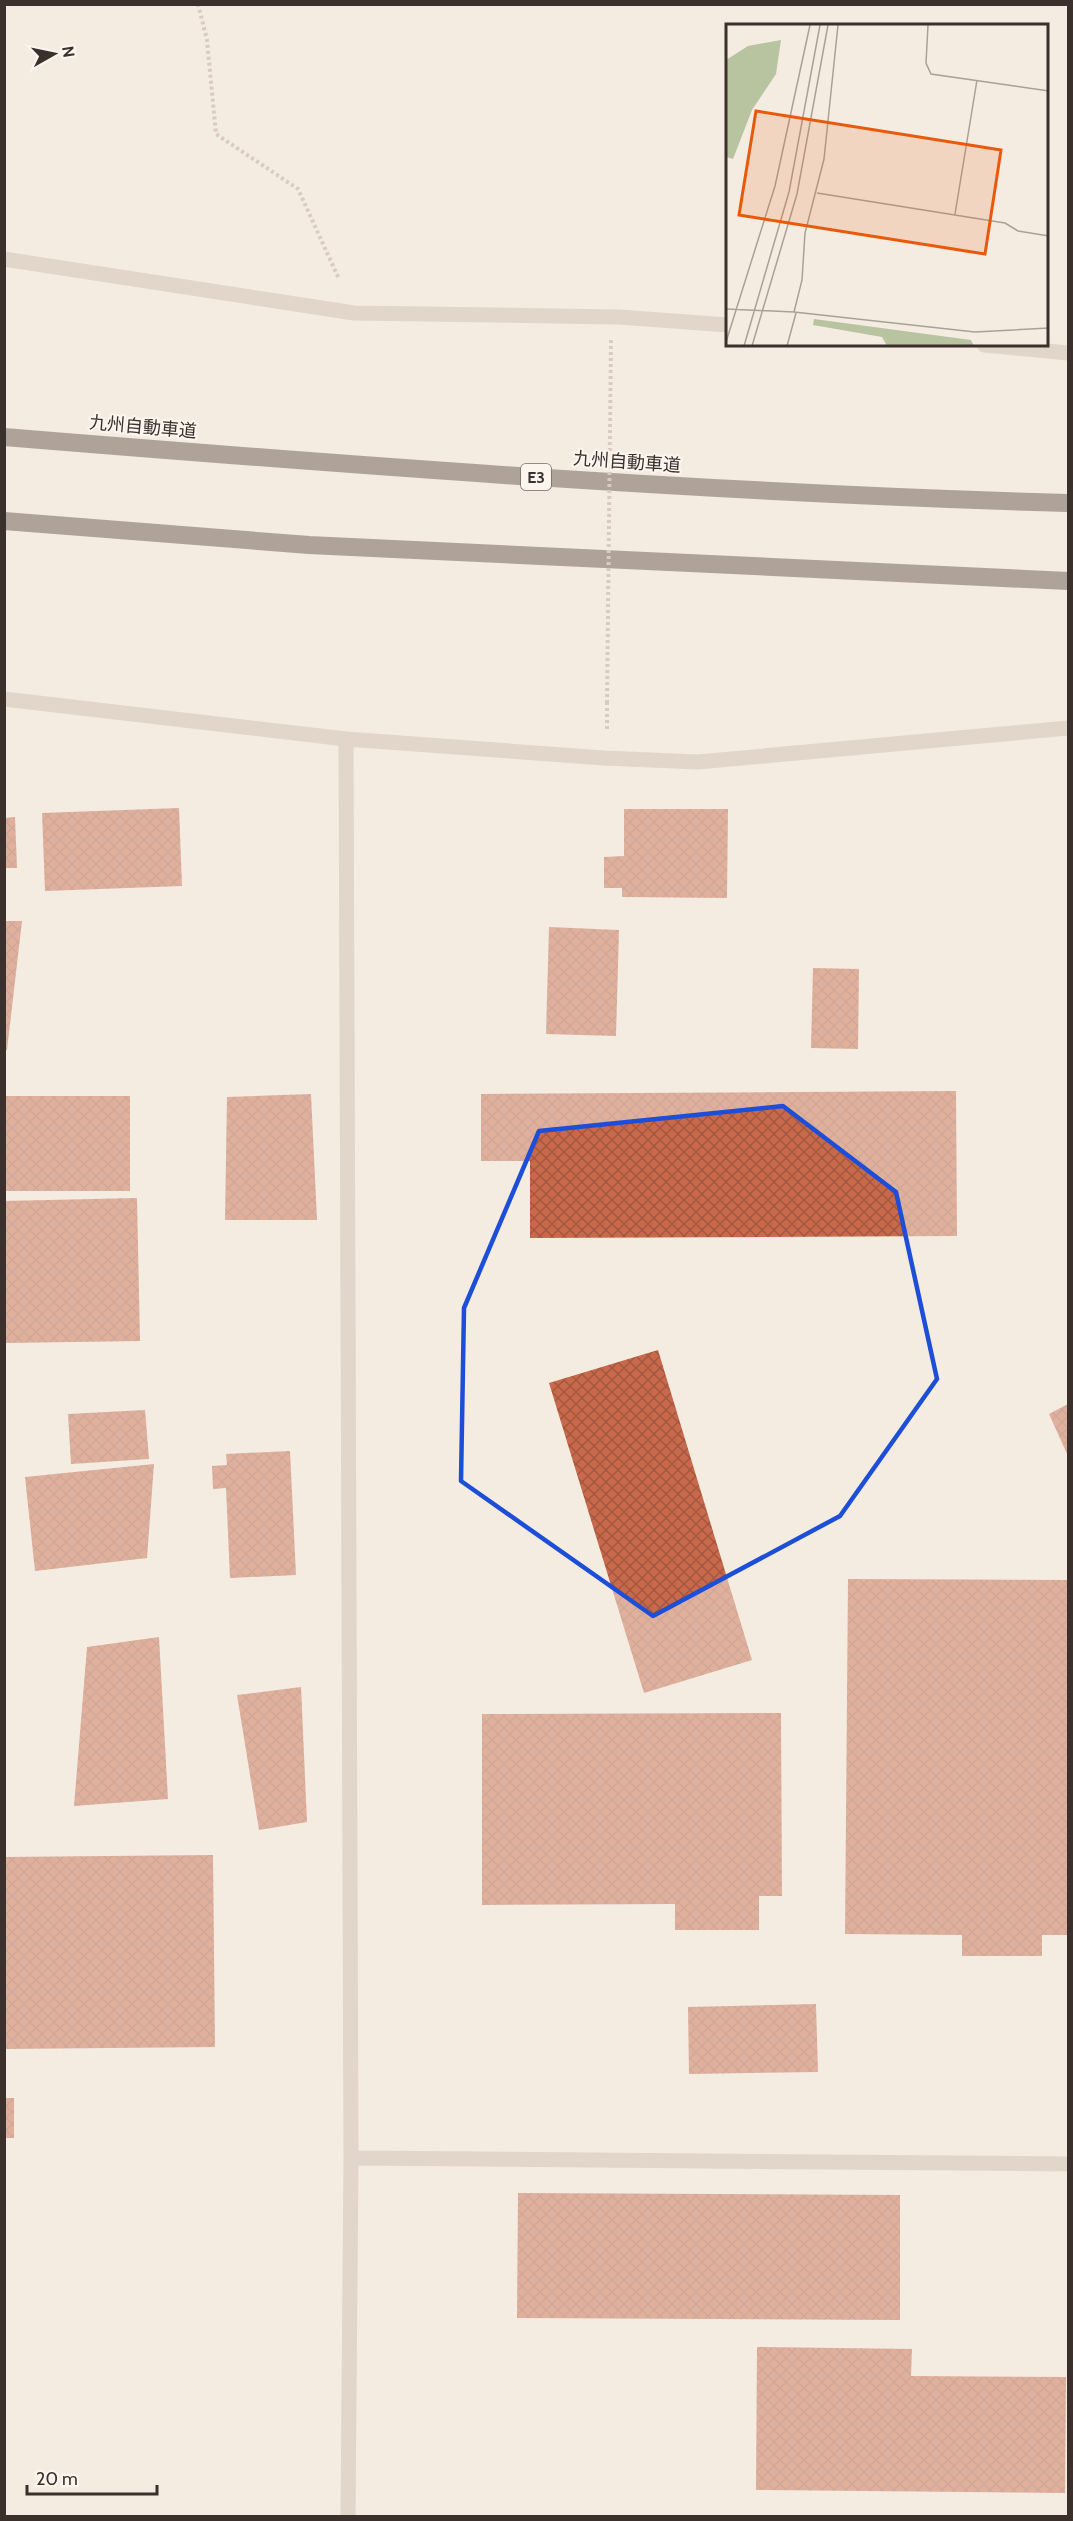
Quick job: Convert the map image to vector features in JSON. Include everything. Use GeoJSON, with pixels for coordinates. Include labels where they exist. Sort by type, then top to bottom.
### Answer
{"type":"FeatureCollection","features":[{"type":"Feature","properties":{"kind":"highway","name":"九州自動車道"},"geometry":{"type":"LineString","coordinates":[[4,437],[314,463],[860,497],[1068,503]]}},
{"type":"Feature","properties":{"kind":"highway"},"geometry":{"type":"LineString","coordinates":[[4,521],[309,545],[1068,581]]}},
{"type":"Feature","properties":{"kind":"street"},"geometry":{"type":"LineString","coordinates":[[4,259],[354,313],[619,317],[726,325]]}},
{"type":"Feature","properties":{"kind":"street"},"geometry":{"type":"LineString","coordinates":[[994,346],[1068,353]]}},
{"type":"Feature","properties":{"kind":"street"},"geometry":{"type":"LineString","coordinates":[[4,699],[345,739],[593,758],[698,762],[1068,728]]}},
{"type":"Feature","properties":{"kind":"street"},"geometry":{"type":"LineString","coordinates":[[345,739],[351,2158],[348,2517]]}},
{"type":"Feature","properties":{"kind":"street"},"geometry":{"type":"LineString","coordinates":[[351,2158],[1068,2164]]}},
{"type":"Feature","properties":{"kind":"path"},"geometry":{"type":"LineString","coordinates":[[198,4],[207,40],[216,134],[298,189],[354,313]]}},
{"type":"Feature","properties":{"kind":"path"},"geometry":{"type":"LineString","coordinates":[[607,703],[611,340]]}},
{"type":"Feature","properties":{"kind":"highlighted area"},"geometry":{"type":"Polygon","coordinates":[[[783,1106],[896,1192],[937,1379],[840,1516],[653,1616],[461,1481],[464,1308],[539,1131],[783,1106]]]}},
{"type":"Feature","properties":{"kind":"building"},"geometry":{"type":"Polygon","coordinates":[[[179,808],[182,886],[45,891],[42,813],[179,808]]]}},
{"type":"Feature","properties":{"kind":"building"},"geometry":{"type":"Polygon","coordinates":[[[624,809],[728,809],[727,898],[622,897],[622,888],[604,888],[604,857],[624,856],[624,809]]]}},
{"type":"Feature","properties":{"kind":"building"},"geometry":{"type":"Polygon","coordinates":[[[15,817],[17,868],[4,868],[4,818],[15,817]]]}},
{"type":"Feature","properties":{"kind":"building"},"geometry":{"type":"Polygon","coordinates":[[[4,921],[22,921],[7,1050],[4,1050],[4,921]]]}},
{"type":"Feature","properties":{"kind":"building"},"geometry":{"type":"Polygon","coordinates":[[[549,927],[619,930],[616,1036],[546,1034],[549,927]]]}},
{"type":"Feature","properties":{"kind":"building"},"geometry":{"type":"Polygon","coordinates":[[[813,968],[859,969],[858,1049],[811,1048],[813,968]]]}},
{"type":"Feature","properties":{"kind":"building"},"geometry":{"type":"Polygon","coordinates":[[[956,1091],[957,1236],[530,1238],[530,1161],[481,1161],[481,1094],[956,1091]]]}},
{"type":"Feature","properties":{"kind":"building"},"geometry":{"type":"Polygon","coordinates":[[[311,1094],[317,1220],[225,1220],[227,1097],[311,1094]]]}},
{"type":"Feature","properties":{"kind":"building"},"geometry":{"type":"Polygon","coordinates":[[[4,1096],[130,1096],[130,1191],[4,1191],[4,1096]]]}},
{"type":"Feature","properties":{"kind":"building"},"geometry":{"type":"Polygon","coordinates":[[[137,1198],[140,1341],[4,1343],[4,1201],[137,1198]]]}},
{"type":"Feature","properties":{"kind":"building"},"geometry":{"type":"Polygon","coordinates":[[[658,1350],[752,1660],[644,1693],[549,1383],[658,1350]]]}},
{"type":"Feature","properties":{"kind":"building"},"geometry":{"type":"Polygon","coordinates":[[[1068,1404],[1068,1456],[1049,1414],[1068,1404]]]}},
{"type":"Feature","properties":{"kind":"building"},"geometry":{"type":"Polygon","coordinates":[[[145,1410],[149,1459],[71,1464],[68,1414],[145,1410]]]}},
{"type":"Feature","properties":{"kind":"building"},"geometry":{"type":"Polygon","coordinates":[[[290,1451],[296,1575],[230,1578],[226,1488],[213,1489],[212,1466],[227,1465],[226,1454],[290,1451]]]}},
{"type":"Feature","properties":{"kind":"building"},"geometry":{"type":"Polygon","coordinates":[[[154,1464],[147,1558],[35,1571],[25,1477],[154,1464]]]}},
{"type":"Feature","properties":{"kind":"building"},"geometry":{"type":"Polygon","coordinates":[[[848,1579],[1068,1580],[1068,1935],[1042,1935],[1042,1956],[962,1956],[962,1935],[845,1934],[848,1579]]]}},
{"type":"Feature","properties":{"kind":"building"},"geometry":{"type":"Polygon","coordinates":[[[159,1637],[168,1799],[74,1806],[87,1647],[159,1637]]]}},
{"type":"Feature","properties":{"kind":"building"},"geometry":{"type":"Polygon","coordinates":[[[301,1687],[307,1822],[259,1830],[237,1695],[301,1687]]]}},
{"type":"Feature","properties":{"kind":"building"},"geometry":{"type":"Polygon","coordinates":[[[781,1713],[782,1896],[759,1896],[759,1930],[675,1930],[675,1904],[482,1905],[482,1714],[781,1713]]]}},
{"type":"Feature","properties":{"kind":"building"},"geometry":{"type":"Polygon","coordinates":[[[213,1855],[215,2047],[4,2049],[4,1857],[213,1855]]]}},
{"type":"Feature","properties":{"kind":"building"},"geometry":{"type":"Polygon","coordinates":[[[816,2004],[818,2072],[689,2074],[688,2007],[816,2004]]]}},
{"type":"Feature","properties":{"kind":"building"},"geometry":{"type":"Polygon","coordinates":[[[4,2098],[14,2098],[14,2138],[4,2138],[4,2098]]]}},
{"type":"Feature","properties":{"kind":"building"},"geometry":{"type":"Polygon","coordinates":[[[518,2193],[900,2195],[900,2320],[517,2318],[518,2193]]]}},
{"type":"Feature","properties":{"kind":"building"},"geometry":{"type":"Polygon","coordinates":[[[757,2347],[912,2349],[911,2376],[1066,2377],[1065,2493],[756,2490],[757,2347]]]}}]}
